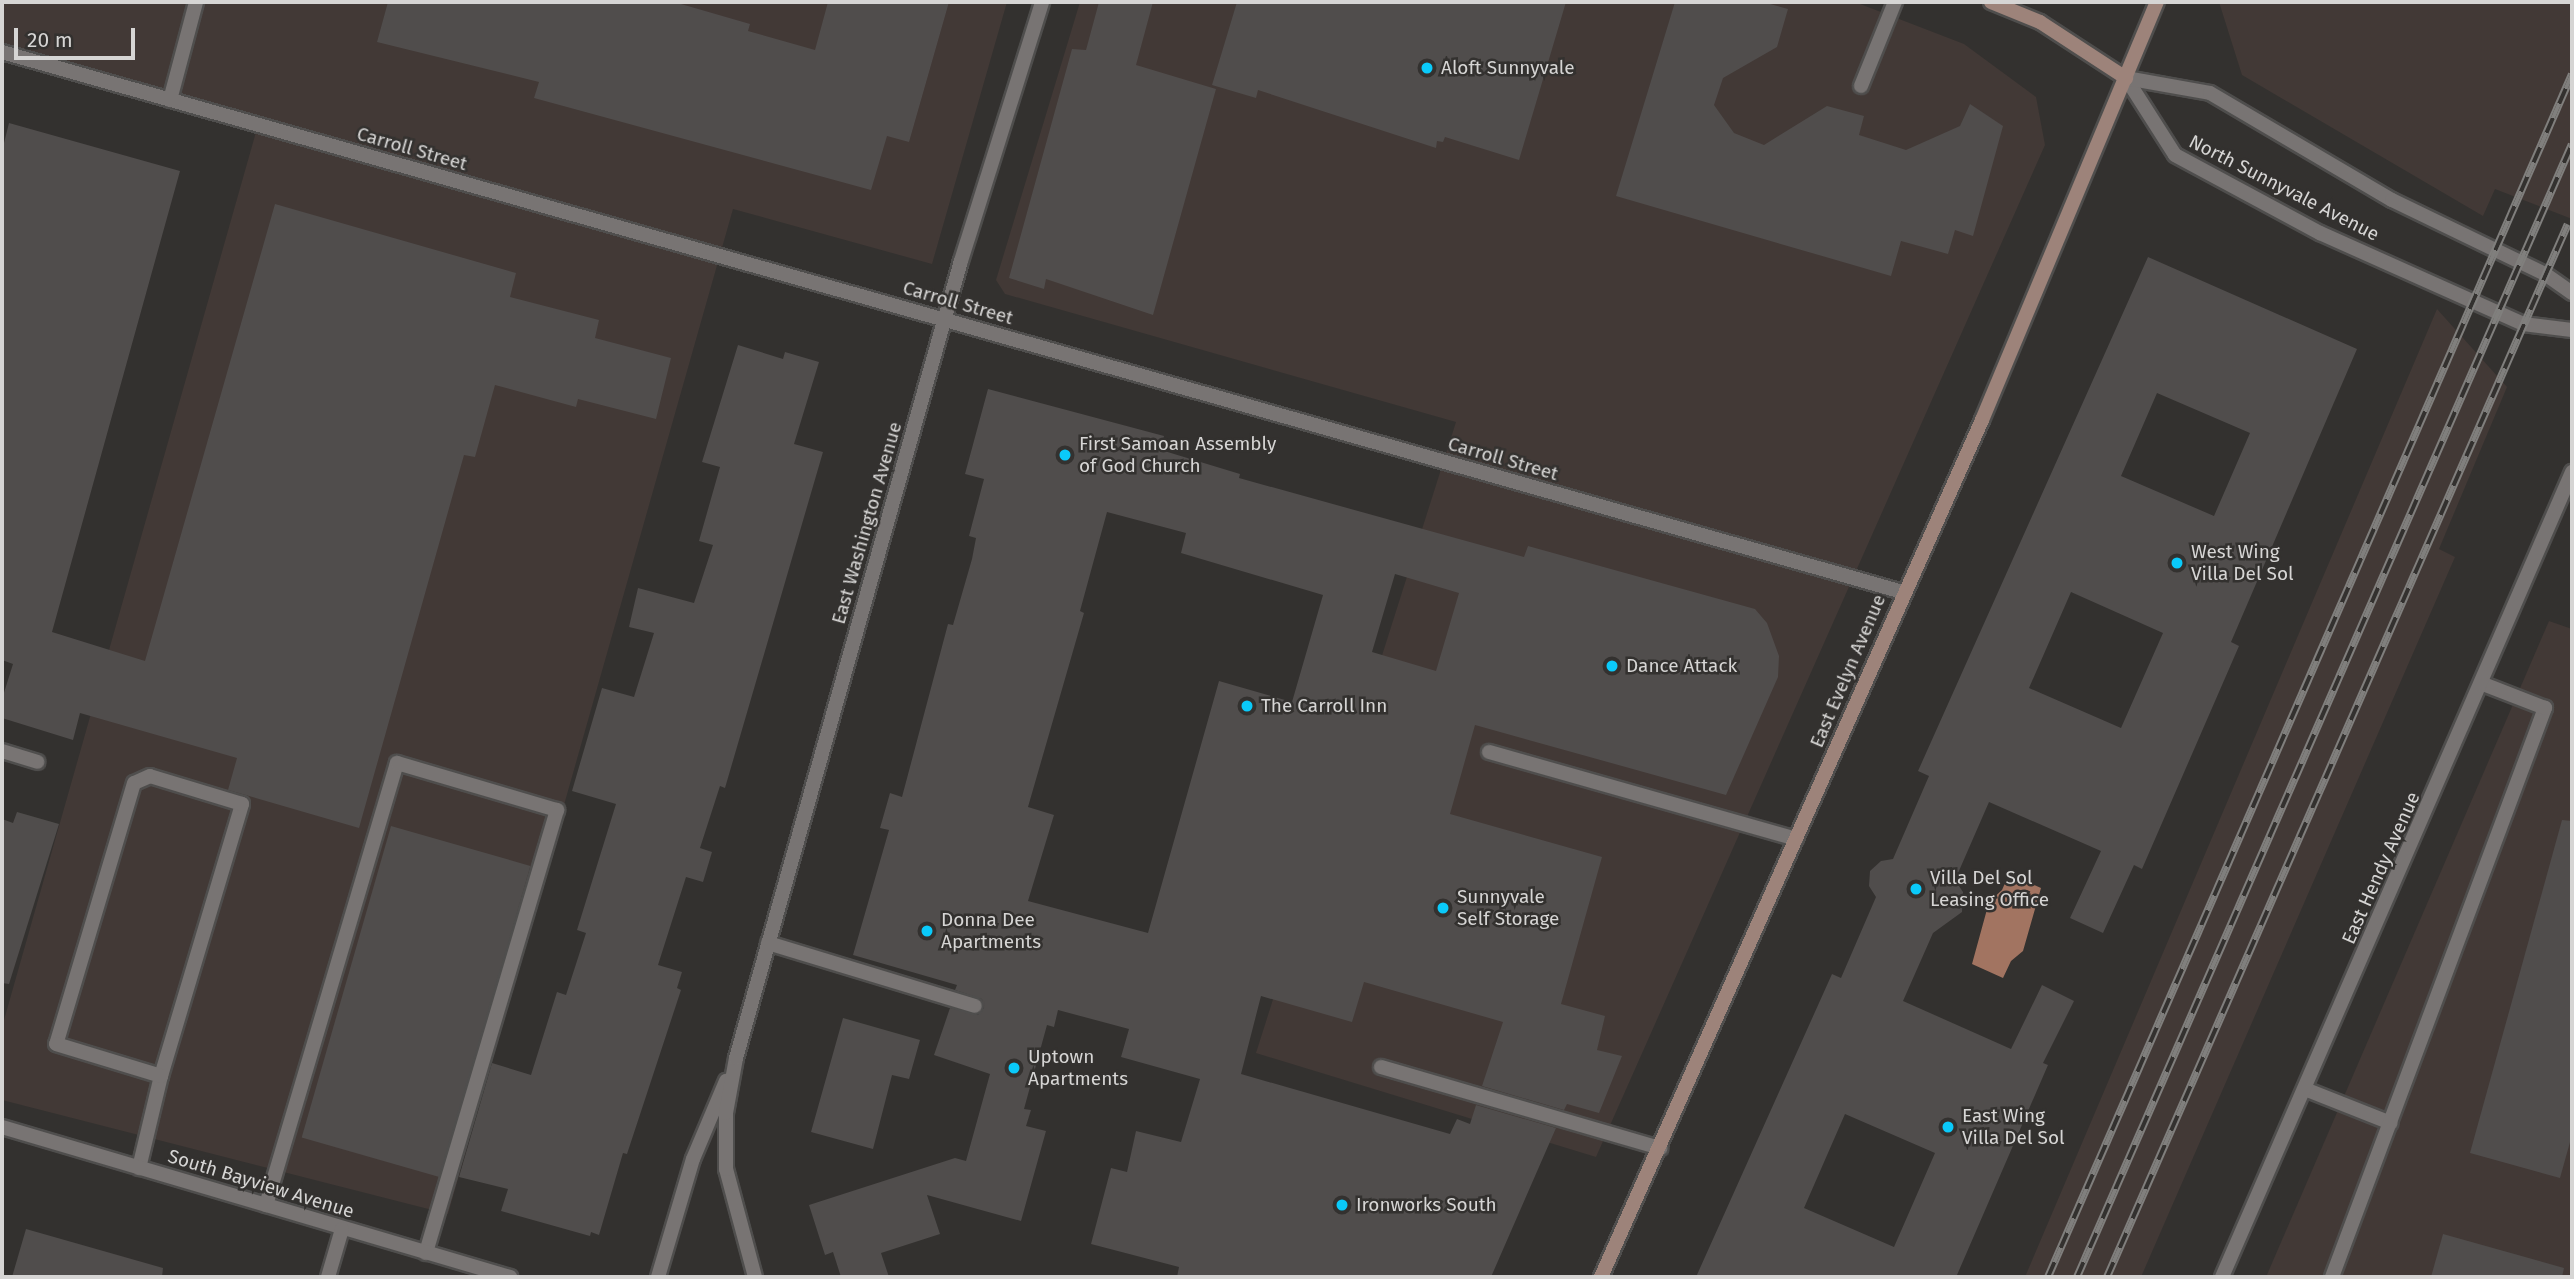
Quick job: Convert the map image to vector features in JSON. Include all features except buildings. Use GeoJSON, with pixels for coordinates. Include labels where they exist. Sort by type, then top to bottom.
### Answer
{"type":"FeatureCollection","features":[{"type":"Feature","properties":{"kind":"main road"},"geometry":{"type":"LineString","coordinates":[[1991,2],[2040,22],[2126,78]]}},
{"type":"Feature","properties":{"kind":"main road","name":"East Evelyn Avenue"},"geometry":{"type":"LineString","coordinates":[[1601,1277],[1903,592],[1982,420],[2157,2]]}},
{"type":"Feature","properties":{"kind":"street"},"geometry":{"type":"LineString","coordinates":[[170,100],[196,2]]}},
{"type":"Feature","properties":{"kind":"street","name":"East Washington Avenue"},"geometry":{"type":"LineString","coordinates":[[755,1277],[726,1169],[726,1113],[736,1058],[945,320],[1042,2]]}},
{"type":"Feature","properties":{"kind":"street"},"geometry":{"type":"LineString","coordinates":[[1861,86],[1895,2]]}},
{"type":"Feature","properties":{"kind":"street","name":"Carroll Street"},"geometry":{"type":"LineString","coordinates":[[2,52],[1903,592]]}},
{"type":"Feature","properties":{"kind":"street","name":"North Sunnyvale Avenue"},"geometry":{"type":"LineString","coordinates":[[2126,78],[2210,93],[2392,200],[2545,274],[2572,293]]}},
{"type":"Feature","properties":{"kind":"street","name":"North Sunnyvale Avenue"},"geometry":{"type":"LineString","coordinates":[[2126,78],[2175,155],[2320,233],[2523,324],[2572,330]]}},
{"type":"Feature","properties":{"kind":"street","name":"East Hendy Avenue"},"geometry":{"type":"LineString","coordinates":[[2222,1277],[2483,684],[2572,472]]}},
{"type":"Feature","properties":{"kind":"street"},"geometry":{"type":"LineString","coordinates":[[2332,1277],[2545,708],[2483,684]]}},
{"type":"Feature","properties":{"kind":"street"},"geometry":{"type":"LineString","coordinates":[[2,751],[37,762]]}},
{"type":"Feature","properties":{"kind":"street"},"geometry":{"type":"LineString","coordinates":[[1489,752],[1796,839]]}},
{"type":"Feature","properties":{"kind":"street"},"geometry":{"type":"LineString","coordinates":[[266,1205],[397,762],[556,810],[426,1253]]}},
{"type":"Feature","properties":{"kind":"street"},"geometry":{"type":"LineString","coordinates":[[139,1168],[161,1076],[242,804],[150,776],[134,783],[57,1044],[161,1076]]}},
{"type":"Feature","properties":{"kind":"street"},"geometry":{"type":"LineString","coordinates":[[768,943],[975,1006]]}},
{"type":"Feature","properties":{"kind":"street","name":"East Washington Avenue"},"geometry":{"type":"LineString","coordinates":[[658,1277],[693,1159],[736,1058]]}},
{"type":"Feature","properties":{"kind":"street"},"geometry":{"type":"LineString","coordinates":[[1381,1067],[1660,1148]]}},
{"type":"Feature","properties":{"kind":"street"},"geometry":{"type":"LineString","coordinates":[[2305,1089],[2391,1123]]}},
{"type":"Feature","properties":{"kind":"street","name":"South Bayview Avenue"},"geometry":{"type":"LineString","coordinates":[[2,1127],[510,1277]]}},
{"type":"Feature","properties":{"kind":"street"},"geometry":{"type":"LineString","coordinates":[[328,1277],[342,1229]]}},
{"type":"Feature","properties":{"kind":"shaded area"},"geometry":{"type":"Polygon","coordinates":[[[2,2],[1007,2],[932,264],[733,209],[448,1214],[2,1100],[2,1027],[258,125],[2,52],[2,2]]]}},
{"type":"Feature","properties":{"kind":"shaded area"},"geometry":{"type":"Polygon","coordinates":[[[1080,2],[1855,2],[1964,44],[2036,97],[2045,145],[1596,1157],[1256,1053],[1456,422],[1005,294],[996,280],[1080,2]]]}},
{"type":"Feature","properties":{"kind":"shaded area"},"geometry":{"type":"Polygon","coordinates":[[[2219,2],[2572,2],[2572,219],[2495,189],[2483,216],[2242,75],[2219,2]]]}},
{"type":"Feature","properties":{"kind":"shaded area"},"geometry":{"type":"Polygon","coordinates":[[[2437,309],[2507,387],[2439,549],[2455,557],[2141,1277],[2025,1277],[2437,309]]]}},
{"type":"Feature","properties":{"kind":"shaded area"},"geometry":{"type":"Polygon","coordinates":[[[2549,621],[2572,629],[2572,1277],[2266,1277],[2549,621]]]}},
{"type":"Feature","properties":{"kind":"shaded area"},"geometry":{"type":"Polygon","coordinates":[[[2009,874],[2041,888],[2023,951],[2011,961],[2003,978],[1972,964],[1989,902],[2002,890],[2009,874]]]}},
{"type":"Feature","properties":{"kind":"railway"},"geometry":{"type":"LineString","coordinates":[[2048,1277],[2572,74]]}},
{"type":"Feature","properties":{"kind":"railway"},"geometry":{"type":"LineString","coordinates":[[2077,1277],[2572,144]]}},
{"type":"Feature","properties":{"kind":"railway"},"geometry":{"type":"LineString","coordinates":[[2107,1277],[2568,224]]}},
{"type":"Feature","properties":{"kind":"place","name":"Aloft Sunnyvale"},"geometry":{"type":"Point","coordinates":[1427,68]}},
{"type":"Feature","properties":{"kind":"place","name":"First Samoan Assembly of God Church"},"geometry":{"type":"Point","coordinates":[1065,455]}},
{"type":"Feature","properties":{"kind":"place","name":"West Wing Villa Del Sol"},"geometry":{"type":"Point","coordinates":[2177,563]}},
{"type":"Feature","properties":{"kind":"place","name":"Dance Attack"},"geometry":{"type":"Point","coordinates":[1612,666]}},
{"type":"Feature","properties":{"kind":"place","name":"The Carroll Inn"},"geometry":{"type":"Point","coordinates":[1247,706]}},
{"type":"Feature","properties":{"kind":"place","name":"Villa Del Sol Leasing Office"},"geometry":{"type":"Point","coordinates":[1916,889]}},
{"type":"Feature","properties":{"kind":"place","name":"Sunnyvale Self Storage"},"geometry":{"type":"Point","coordinates":[1443,908]}},
{"type":"Feature","properties":{"kind":"place","name":"Donna Dee Apartments"},"geometry":{"type":"Point","coordinates":[927,931]}},
{"type":"Feature","properties":{"kind":"place","name":"Uptown Apartments"},"geometry":{"type":"Point","coordinates":[1014,1068]}},
{"type":"Feature","properties":{"kind":"place","name":"East Wing Villa Del Sol"},"geometry":{"type":"Point","coordinates":[1948,1127]}},
{"type":"Feature","properties":{"kind":"place","name":"Ironworks South"},"geometry":{"type":"Point","coordinates":[1342,1205]}}]}
